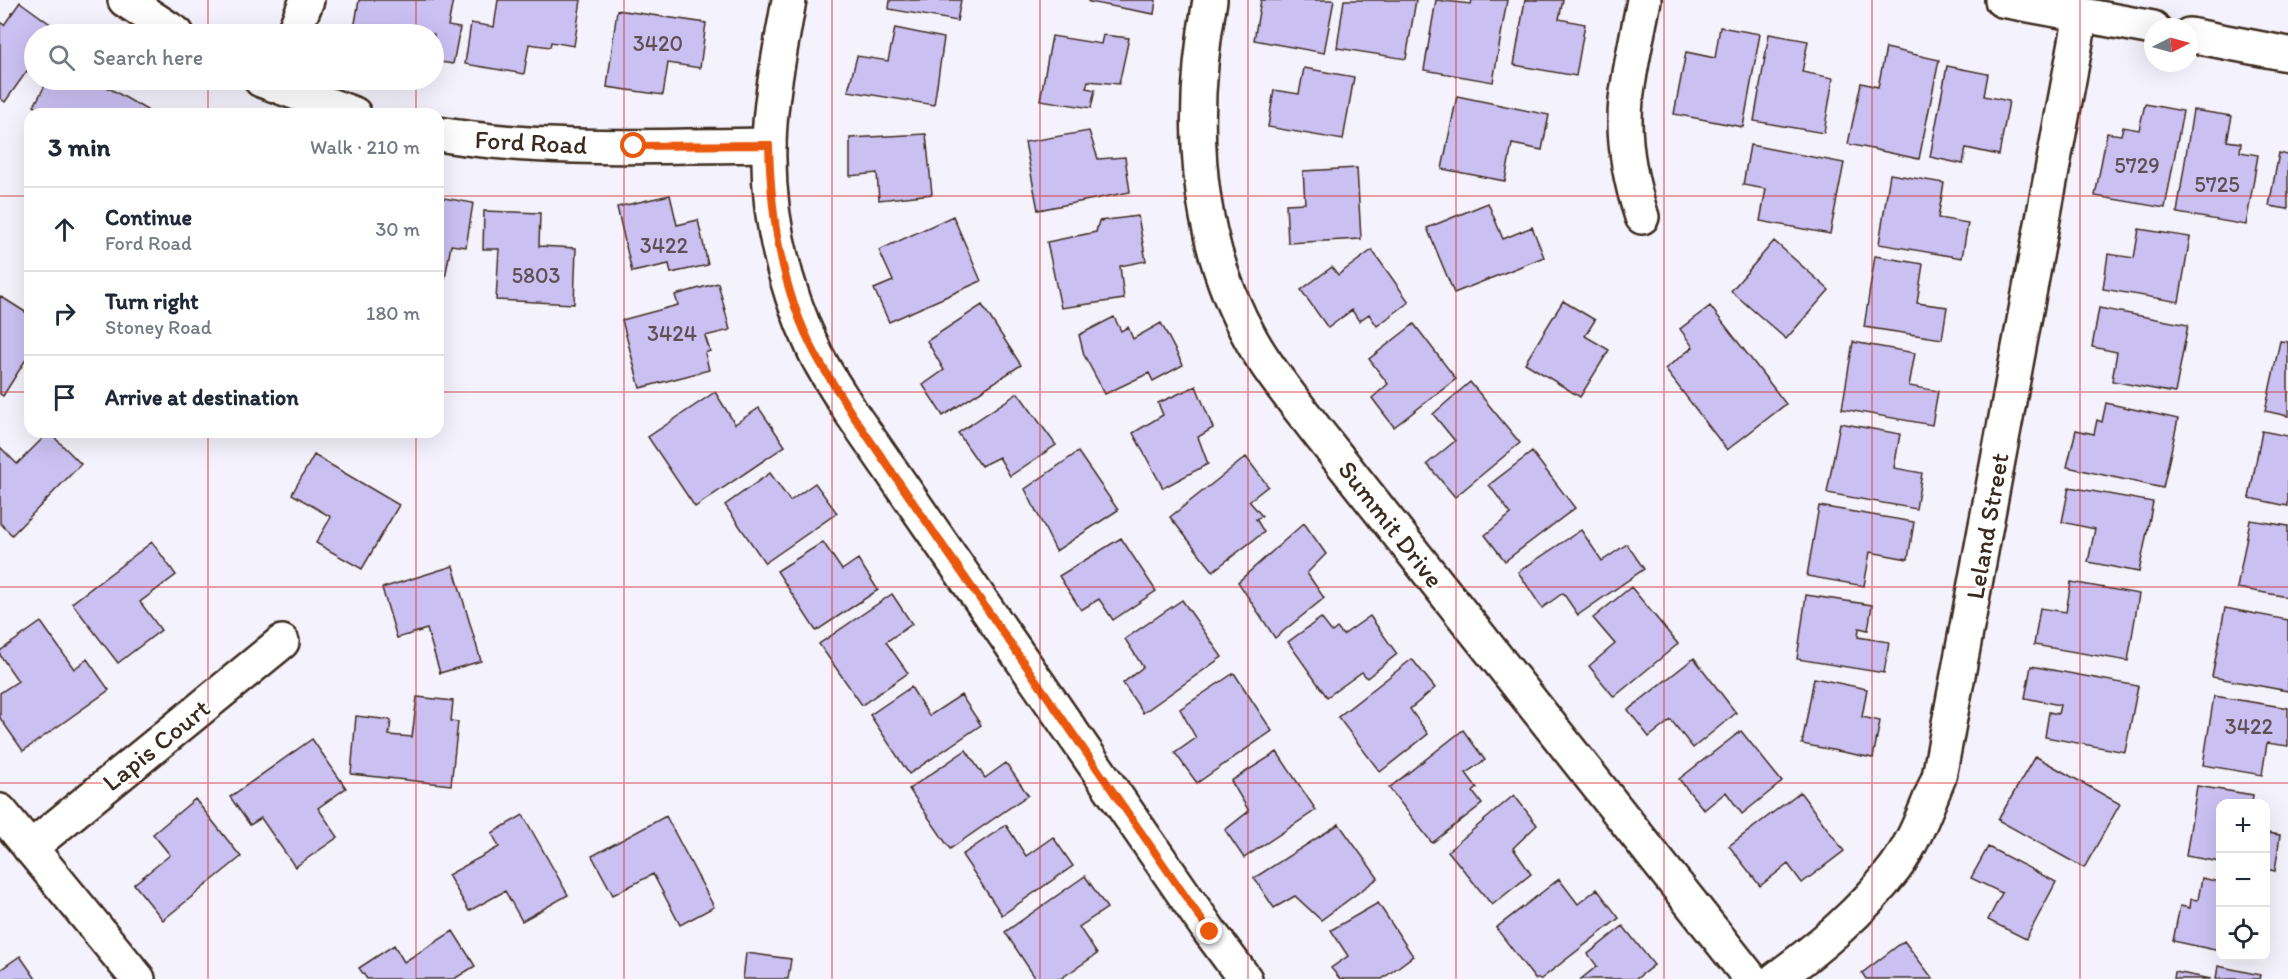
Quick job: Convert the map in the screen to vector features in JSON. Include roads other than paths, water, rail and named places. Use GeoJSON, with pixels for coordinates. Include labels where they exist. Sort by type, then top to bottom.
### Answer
{"type":"FeatureCollection","features":[{"type":"Feature","properties":{"kind":"street"},"geometry":{"type":"LineString","coordinates":[[125,0],[162,24]]}},
{"type":"Feature","properties":{"kind":"street"},"geometry":{"type":"LineString","coordinates":[[297,24],[307,0]]}},
{"type":"Feature","properties":{"kind":"street"},"geometry":{"type":"LineString","coordinates":[[789,0],[774,83],[769,145],[771,200],[780,255],[794,304],[815,354],[852,414],[1210,932],[1245,979]]}},
{"type":"Feature","properties":{"kind":"street","name":"Summit Drive"},"geometry":{"type":"LineString","coordinates":[[1210,0],[1198,92],[1198,149],[1203,200],[1215,252],[1233,300],[1252,341],[1316,430],[1751,979]]}},
{"type":"Feature","properties":{"kind":"street"},"geometry":{"type":"LineString","coordinates":[[1642,218],[1630,180],[1626,101],[1644,0]]}},
{"type":"Feature","properties":{"kind":"street"},"geometry":{"type":"LineString","coordinates":[[2002,0],[2144,26]]}},
{"type":"Feature","properties":{"kind":"street","name":"Leland Street"},"geometry":{"type":"LineString","coordinates":[[1776,979],[1827,941],[1861,908],[1896,867],[1917,830],[1939,777],[2081,15]]}},
{"type":"Feature","properties":{"kind":"street"},"geometry":{"type":"LineString","coordinates":[[2198,37],[2288,54]]}},
{"type":"Feature","properties":{"kind":"street"},"geometry":{"type":"LineString","coordinates":[[290,90],[338,108]]}},
{"type":"Feature","properties":{"kind":"street","name":"Ford Road"},"geometry":{"type":"LineString","coordinates":[[444,135],[476,140],[550,145],[769,145]]}},
{"type":"Feature","properties":{"kind":"street","name":"Lapis Court"},"geometry":{"type":"LineString","coordinates":[[30,848],[282,642]]}},
{"type":"Feature","properties":{"kind":"street"},"geometry":{"type":"LineString","coordinates":[[0,812],[138,979]]}}]}
